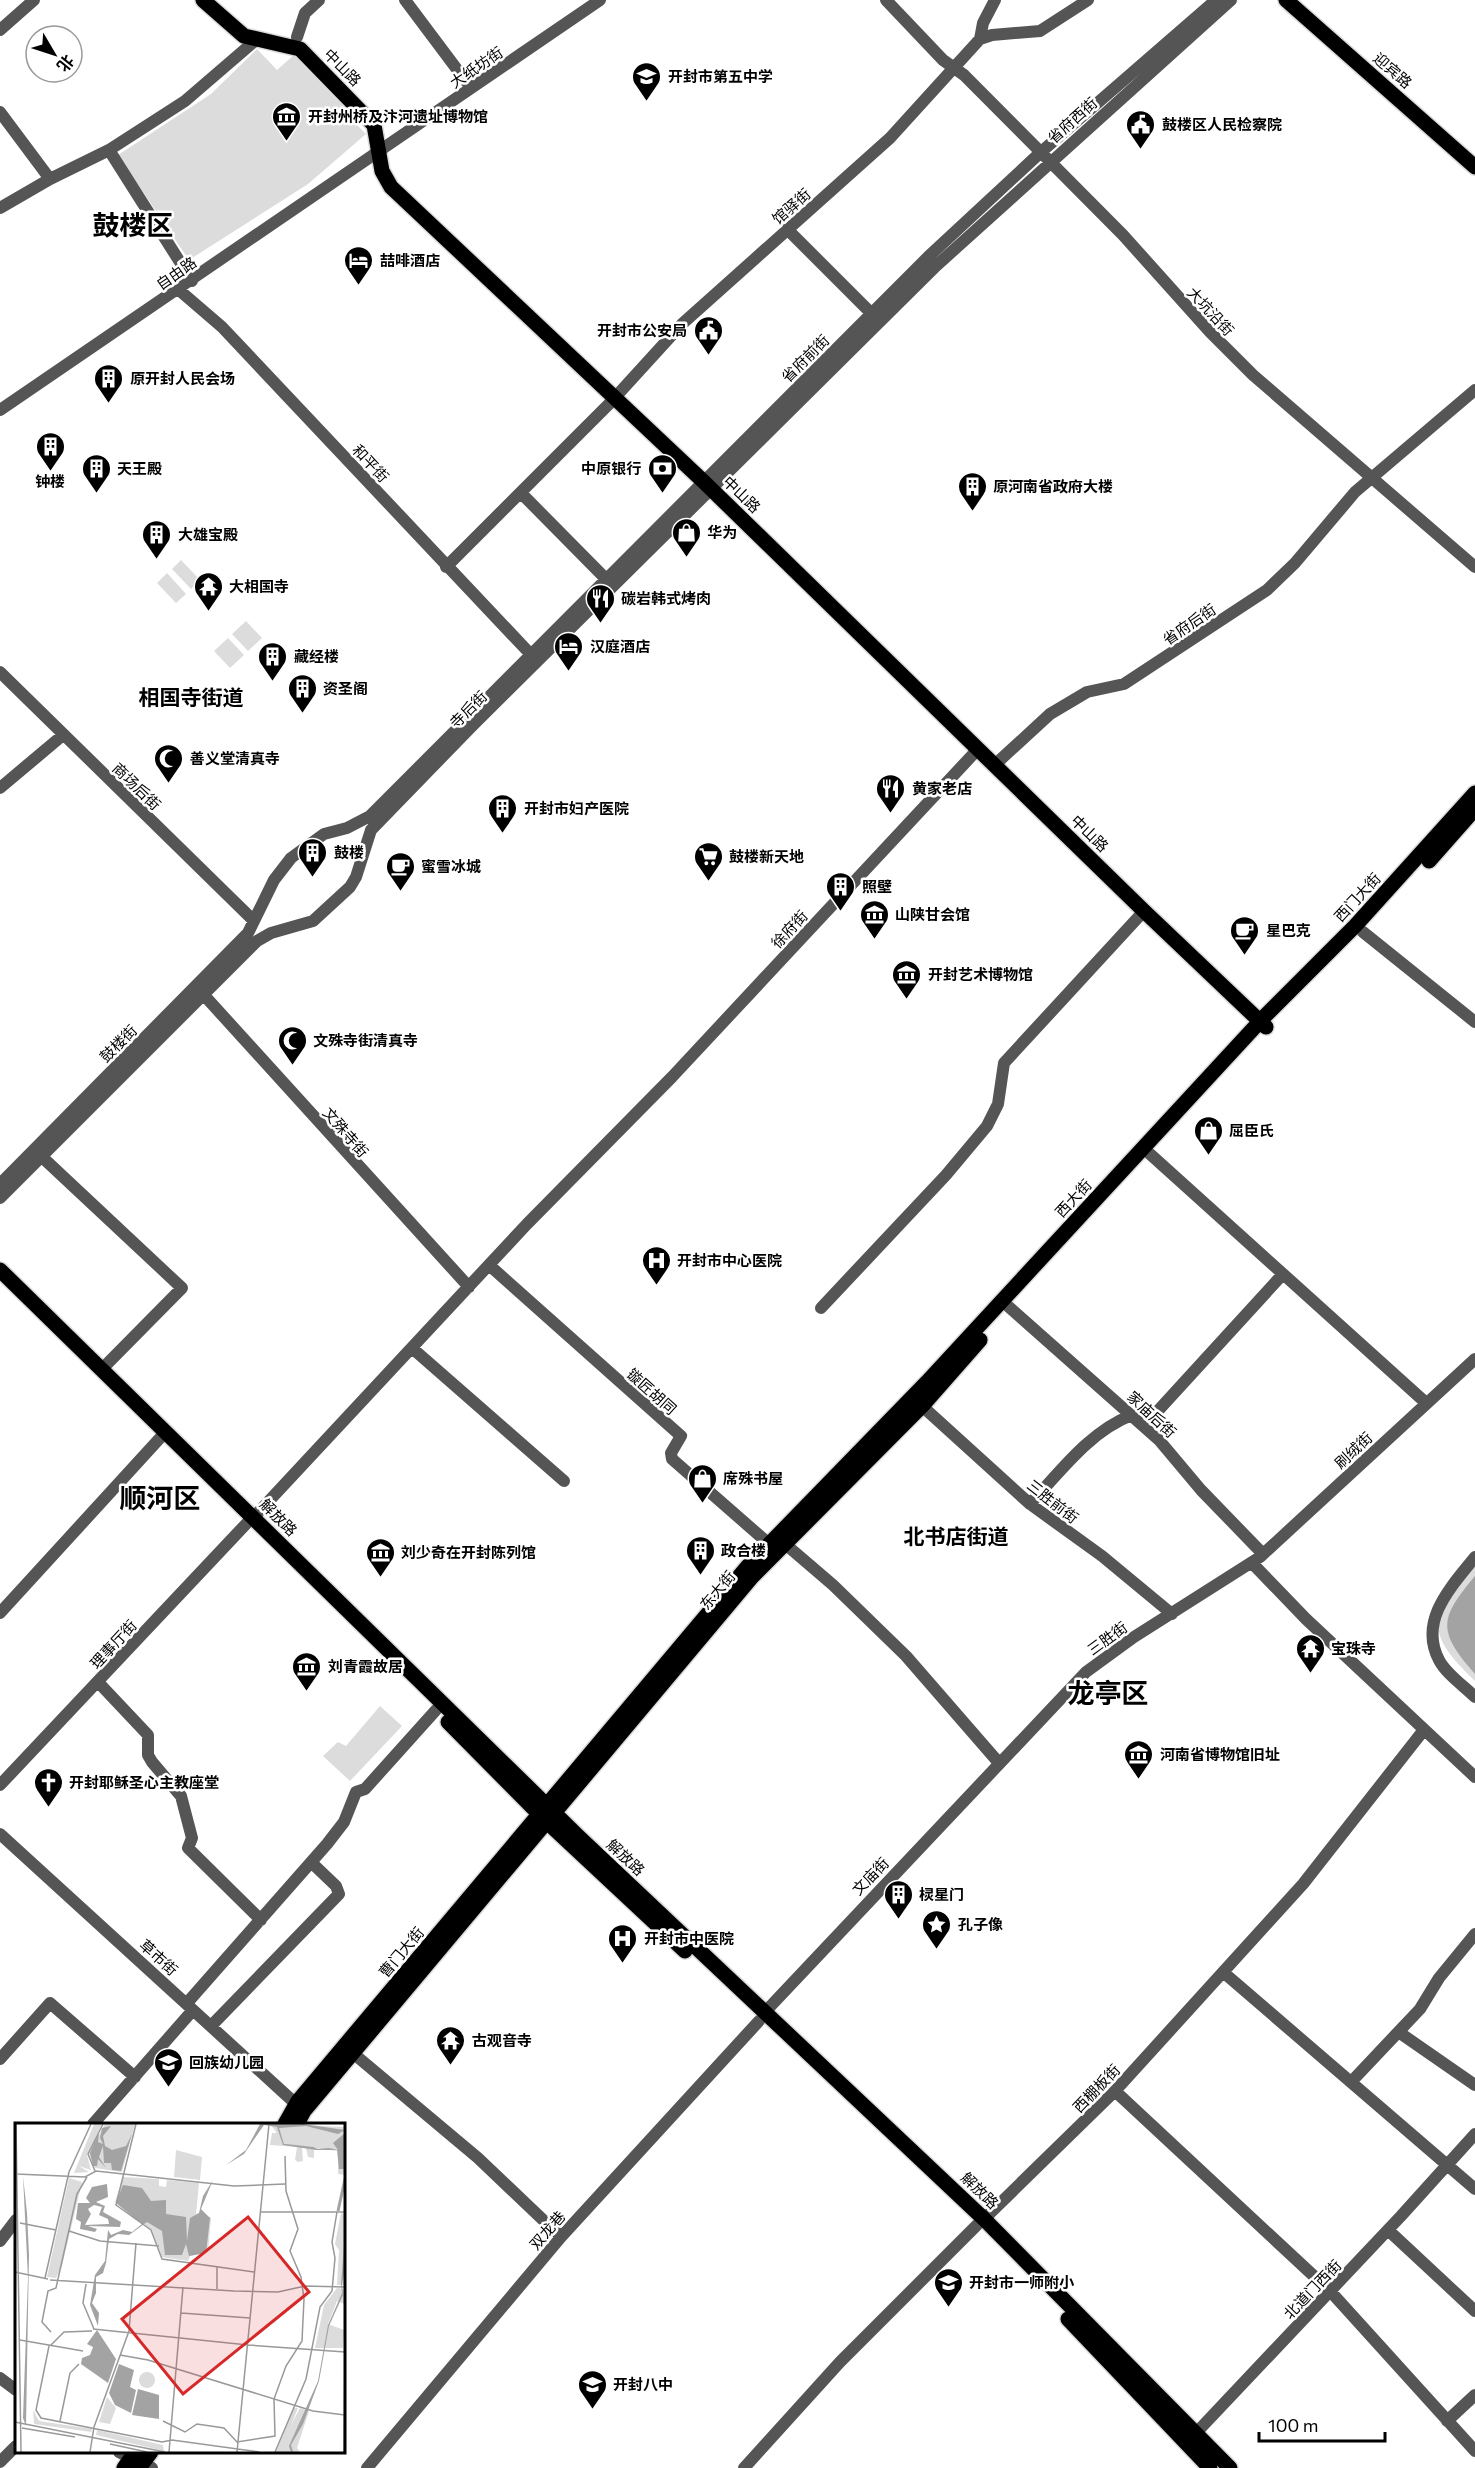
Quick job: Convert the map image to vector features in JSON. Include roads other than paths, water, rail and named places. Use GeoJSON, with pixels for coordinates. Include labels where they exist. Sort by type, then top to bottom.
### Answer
{"type":"FeatureCollection","features":[{"type":"Feature","properties":{"kind":"main road","name":"中山路"},"geometry":{"type":"LineString","coordinates":[[203,0],[236,31],[256,39],[294,45],[300,49],[372,122],[383,176],[391,186],[710,482],[1000,760],[1267,1022]]}},
{"type":"Feature","properties":{"kind":"main road"},"geometry":{"type":"LineString","coordinates":[[214,0],[248,29],[297,37]]}},
{"type":"Feature","properties":{"kind":"main road","name":"迎宾路"},"geometry":{"type":"LineString","coordinates":[[1286,0],[1475,167]]}},
{"type":"Feature","properties":{"kind":"main road","name":"迎宾路"},"geometry":{"type":"LineString","coordinates":[[1300,0],[1475,154]]}},
{"type":"Feature","properties":{"kind":"main road","name":"中山路"},"geometry":{"type":"LineString","coordinates":[[297,37],[308,44],[379,115],[385,127],[378,152]]}},
{"type":"Feature","properties":{"kind":"main road","name":"中山路"},"geometry":{"type":"LineString","coordinates":[[710,482],[1144,911],[1267,1022]]}},
{"type":"Feature","properties":{"kind":"main road","name":"西门大街"},"geometry":{"type":"LineString","coordinates":[[1267,1022],[1475,793]]}},
{"type":"Feature","properties":{"kind":"main road","name":"西门大街"},"geometry":{"type":"LineString","coordinates":[[1267,1022],[1363,932],[1475,809]]}},
{"type":"Feature","properties":{"kind":"main road","name":"西大街"},"geometry":{"type":"LineString","coordinates":[[917,1402],[1009,1307],[1150,1154],[1267,1022]]}},
{"type":"Feature","properties":{"kind":"main road","name":"西大街"},"geometry":{"type":"LineString","coordinates":[[917,1402],[1267,1022]]}},
{"type":"Feature","properties":{"kind":"main road","name":"解放路"},"geometry":{"type":"LineString","coordinates":[[0,1270],[103,1368],[436,1710],[981,2222],[1230,2468]]}},
{"type":"Feature","properties":{"kind":"main road","name":"解放路"},"geometry":{"type":"LineString","coordinates":[[0,1283],[160,1438],[250,1520],[547,1813]]}},
{"type":"Feature","properties":{"kind":"main road","name":"东大街"},"geometry":{"type":"LineString","coordinates":[[547,1813],[748,1582],[917,1402]]}},
{"type":"Feature","properties":{"kind":"main road","name":"东大街"},"geometry":{"type":"LineString","coordinates":[[547,1813],[731,1584],[768,1544],[917,1402]]}},
{"type":"Feature","properties":{"kind":"main road","name":"曹门大街"},"geometry":{"type":"LineString","coordinates":[[298,2123],[304,2111],[354,2054],[547,1813]]}},
{"type":"Feature","properties":{"kind":"main road","name":"曹门大街"},"geometry":{"type":"LineString","coordinates":[[286,2123],[296,2104],[547,1813]]}},
{"type":"Feature","properties":{"kind":"main road","name":"解放路"},"geometry":{"type":"LineString","coordinates":[[981,2222],[1210,2468]]}},
{"type":"Feature","properties":{"kind":"street"},"geometry":{"type":"LineString","coordinates":[[0,30],[34,0]]}},
{"type":"Feature","properties":{"kind":"street"},"geometry":{"type":"LineString","coordinates":[[297,37],[305,13],[319,0]]}},
{"type":"Feature","properties":{"kind":"street"},"geometry":{"type":"LineString","coordinates":[[405,0],[471,88]]}},
{"type":"Feature","properties":{"kind":"street","name":"大纸坊街"},"geometry":{"type":"LineString","coordinates":[[378,152],[600,0]]}},
{"type":"Feature","properties":{"kind":"street","name":"大坑沿街"},"geometry":{"type":"LineString","coordinates":[[886,0],[1046,156],[1253,375],[1475,567]]}},
{"type":"Feature","properties":{"kind":"street"},"geometry":{"type":"LineString","coordinates":[[995,0],[983,23],[980,39],[1040,31],[1088,0]]}},
{"type":"Feature","properties":{"kind":"street","name":"省府西街"},"geometry":{"type":"LineString","coordinates":[[932,261],[1216,0]]}},
{"type":"Feature","properties":{"kind":"street","name":"省府西街"},"geometry":{"type":"LineString","coordinates":[[1046,156],[1231,0]]}},
{"type":"Feature","properties":{"kind":"street"},"geometry":{"type":"LineString","coordinates":[[0,207],[109,150],[194,95],[256,39]]}},
{"type":"Feature","properties":{"kind":"street","name":"馆驿街"},"geometry":{"type":"LineString","coordinates":[[446,567],[618,395],[682,324],[890,138],[980,39]]}},
{"type":"Feature","properties":{"kind":"street"},"geometry":{"type":"LineString","coordinates":[[0,112],[50,179]]}},
{"type":"Feature","properties":{"kind":"street"},"geometry":{"type":"LineString","coordinates":[[109,150],[192,281]]}},
{"type":"Feature","properties":{"kind":"street","name":"自由路"},"geometry":{"type":"LineString","coordinates":[[0,410],[378,152]]}},
{"type":"Feature","properties":{"kind":"street"},"geometry":{"type":"LineString","coordinates":[[787,229],[871,313]]}},
{"type":"Feature","properties":{"kind":"street","name":"省府前街"},"geometry":{"type":"LineString","coordinates":[[710,482],[871,313],[932,261]]}},
{"type":"Feature","properties":{"kind":"street","name":"省府前街"},"geometry":{"type":"LineString","coordinates":[[710,482],[932,261]]}},
{"type":"Feature","properties":{"kind":"street","name":"和平街"},"geometry":{"type":"LineString","coordinates":[[179,290],[222,327],[533,658]]}},
{"type":"Feature","properties":{"kind":"street","name":"省府后街"},"geometry":{"type":"LineString","coordinates":[[1000,760],[1050,714],[1087,692],[1124,684],[1266,590],[1295,563],[1355,492],[1475,390]]}},
{"type":"Feature","properties":{"kind":"street","name":"寺后街"},"geometry":{"type":"LineString","coordinates":[[250,948],[271,933],[313,921],[350,887],[356,877],[371,830],[606,579],[710,482]]}},
{"type":"Feature","properties":{"kind":"street","name":"寺后街"},"geometry":{"type":"LineString","coordinates":[[254,921],[274,880],[291,858],[324,834],[347,828],[370,816],[710,482]]}},
{"type":"Feature","properties":{"kind":"street"},"geometry":{"type":"LineString","coordinates":[[521,493],[606,579]]}},
{"type":"Feature","properties":{"kind":"street","name":"商场后街"},"geometry":{"type":"LineString","coordinates":[[0,672],[254,921]]}},
{"type":"Feature","properties":{"kind":"street"},"geometry":{"type":"LineString","coordinates":[[0,788],[63,735]]}},
{"type":"Feature","properties":{"kind":"street","name":"徐府街"},"geometry":{"type":"LineString","coordinates":[[412,1348],[489,1265],[622,1130],[978,749]]}},
{"type":"Feature","properties":{"kind":"street"},"geometry":{"type":"LineString","coordinates":[[821,1308],[946,1175],[987,1126],[998,1104],[1004,1063],[1144,911]]}},
{"type":"Feature","properties":{"kind":"street","name":"鼓楼街"},"geometry":{"type":"LineString","coordinates":[[0,1184],[248,933],[254,921]]}},
{"type":"Feature","properties":{"kind":"street"},"geometry":{"type":"LineString","coordinates":[[1363,932],[1475,1022]]}},
{"type":"Feature","properties":{"kind":"street","name":"鼓楼街"},"geometry":{"type":"LineString","coordinates":[[0,1198],[250,948]]}},
{"type":"Feature","properties":{"kind":"street","name":"文殊寺街"},"geometry":{"type":"LineString","coordinates":[[203,994],[469,1287]]}},
{"type":"Feature","properties":{"kind":"street"},"geometry":{"type":"LineString","coordinates":[[1150,1154],[1425,1402]]}},
{"type":"Feature","properties":{"kind":"street"},"geometry":{"type":"LineString","coordinates":[[41,1156],[182,1288],[103,1368]]}},
{"type":"Feature","properties":{"kind":"street","name":"镟匠胡同"},"geometry":{"type":"LineString","coordinates":[[489,1265],[681,1436],[671,1453],[672,1459],[768,1544]]}},
{"type":"Feature","properties":{"kind":"street"},"geometry":{"type":"LineString","coordinates":[[1144,1426],[1282,1274]]}},
{"type":"Feature","properties":{"kind":"street","name":"家庙后街"},"geometry":{"type":"LineString","coordinates":[[1009,1307],[1144,1426],[1263,1554]]}},
{"type":"Feature","properties":{"kind":"street"},"geometry":{"type":"LineString","coordinates":[[412,1348],[564,1481]]}},
{"type":"Feature","properties":{"kind":"street","name":"理事厅街"},"geometry":{"type":"LineString","coordinates":[[0,1785],[412,1348]]}},
{"type":"Feature","properties":{"kind":"street","name":"刷绒街"},"geometry":{"type":"LineString","coordinates":[[1252,1563],[1425,1402],[1475,1359]]}},
{"type":"Feature","properties":{"kind":"street","name":"三胜前街"},"geometry":{"type":"LineString","coordinates":[[917,1402],[1029,1504],[1102,1556],[1172,1614]]}},
{"type":"Feature","properties":{"kind":"street"},"geometry":{"type":"LineString","coordinates":[[1029,1504],[1095,1437],[1118,1420],[1132,1415]]}},
{"type":"Feature","properties":{"kind":"street"},"geometry":{"type":"LineString","coordinates":[[0,1614],[160,1438]]}},
{"type":"Feature","properties":{"kind":"street"},"geometry":{"type":"LineString","coordinates":[[784,1543],[833,1585],[906,1656],[999,1763]]}},
{"type":"Feature","properties":{"kind":"street"},"geometry":{"type":"LineString","coordinates":[[1475,1557],[1444,1596],[1436,1611],[1433,1626],[1438,1659],[1475,1697]]}},
{"type":"Feature","properties":{"kind":"street"},"geometry":{"type":"LineString","coordinates":[[1252,1563],[1306,1619],[1423,1731],[1475,1777]]}},
{"type":"Feature","properties":{"kind":"street","name":"三胜街"},"geometry":{"type":"LineString","coordinates":[[999,1763],[1086,1672],[1126,1641],[1252,1563]]}},
{"type":"Feature","properties":{"kind":"street"},"geometry":{"type":"LineString","coordinates":[[98,1682],[148,1735],[148,1755],[178,1790],[192,1834],[188,1848],[261,1920]]}},
{"type":"Feature","properties":{"kind":"street"},"geometry":{"type":"LineString","coordinates":[[94,2123],[135,2077],[261,1920],[312,1863],[344,1822],[356,1792],[365,1789],[436,1710]]}},
{"type":"Feature","properties":{"kind":"street","name":"西棚板街"},"geometry":{"type":"LineString","coordinates":[[749,2466],[840,2362],[1115,2091],[1303,1884],[1423,1731]]}},
{"type":"Feature","properties":{"kind":"street","name":"文庙街"},"geometry":{"type":"LineString","coordinates":[[762,2017],[999,1763]]}},
{"type":"Feature","properties":{"kind":"street","name":"草市街"},"geometry":{"type":"LineString","coordinates":[[0,1834],[296,2104]]}},
{"type":"Feature","properties":{"kind":"street"},"geometry":{"type":"LineString","coordinates":[[211,2026],[339,1894],[336,1886],[312,1863]]}},
{"type":"Feature","properties":{"kind":"street"},"geometry":{"type":"LineString","coordinates":[[1352,2081],[1400,2033],[1475,1934]]}},
{"type":"Feature","properties":{"kind":"street"},"geometry":{"type":"LineString","coordinates":[[1223,1972],[1475,2189]]}},
{"type":"Feature","properties":{"kind":"street"},"geometry":{"type":"LineString","coordinates":[[0,2059],[50,2003],[135,2077]]}},
{"type":"Feature","properties":{"kind":"street","name":"双龙巷"},"geometry":{"type":"LineString","coordinates":[[367,2468],[561,2237],[762,2017]]}},
{"type":"Feature","properties":{"kind":"street"},"geometry":{"type":"LineString","coordinates":[[1400,2033],[1475,2085]]}},
{"type":"Feature","properties":{"kind":"street"},"geometry":{"type":"LineString","coordinates":[[354,2054],[478,2158],[561,2237]]}},
{"type":"Feature","properties":{"kind":"street"},"geometry":{"type":"LineString","coordinates":[[1115,2091],[1331,2292],[1475,2451]]}},
{"type":"Feature","properties":{"kind":"street","name":"北道门西街"},"geometry":{"type":"LineString","coordinates":[[1196,2433],[1331,2292],[1475,2134]]}},
{"type":"Feature","properties":{"kind":"street"},"geometry":{"type":"LineString","coordinates":[[0,2241],[15,2221]]}},
{"type":"Feature","properties":{"kind":"street"},"geometry":{"type":"LineString","coordinates":[[1388,2230],[1475,2311]]}},
{"type":"Feature","properties":{"kind":"street"},"geometry":{"type":"LineString","coordinates":[[0,2378],[15,2389]]}},
{"type":"Feature","properties":{"kind":"street"},"geometry":{"type":"LineString","coordinates":[[1447,2421],[1475,2395]]}},
{"type":"Feature","properties":{"kind":"street"},"geometry":{"type":"LineString","coordinates":[[0,2462],[15,2447]]}},
{"type":"Feature","properties":{"kind":"place","name":"开封市第五中学"},"geometry":{"type":"Point","coordinates":[647,102]}},
{"type":"Feature","properties":{"kind":"place","name":"开封州桥及汴河遗址博物馆"},"geometry":{"type":"Point","coordinates":[287,142]}},
{"type":"Feature","properties":{"kind":"place","name":"鼓楼区人民检察院"},"geometry":{"type":"Point","coordinates":[1141,150]}},
{"type":"Feature","properties":{"kind":"place","name":"喆啡酒店"},"geometry":{"type":"Point","coordinates":[359,286]}},
{"type":"Feature","properties":{"kind":"place","name":"开封市公安局"},"geometry":{"type":"Point","coordinates":[708,356]}},
{"type":"Feature","properties":{"kind":"place","name":"原开封人民会场"},"geometry":{"type":"Point","coordinates":[109,404]}},
{"type":"Feature","properties":{"kind":"place","name":"钟楼"},"geometry":{"type":"Point","coordinates":[50,472]}},
{"type":"Feature","properties":{"kind":"place","name":"天王殿"},"geometry":{"type":"Point","coordinates":[96,494]}},
{"type":"Feature","properties":{"kind":"place","name":"中原银行"},"geometry":{"type":"Point","coordinates":[662,494]}},
{"type":"Feature","properties":{"kind":"place","name":"原河南省政府大楼"},"geometry":{"type":"Point","coordinates":[972,512]}},
{"type":"Feature","properties":{"kind":"place","name":"华为"},"geometry":{"type":"Point","coordinates":[686,558]}},
{"type":"Feature","properties":{"kind":"place","name":"大雄宝殿"},"geometry":{"type":"Point","coordinates":[157,560]}},
{"type":"Feature","properties":{"kind":"place","name":"大相国寺"},"geometry":{"type":"Point","coordinates":[208,612]}},
{"type":"Feature","properties":{"kind":"place","name":"碳岩韩式烤肉"},"geometry":{"type":"Point","coordinates":[600,624]}},
{"type":"Feature","properties":{"kind":"place","name":"汉庭酒店"},"geometry":{"type":"Point","coordinates":[569,672]}},
{"type":"Feature","properties":{"kind":"place","name":"藏经楼"},"geometry":{"type":"Point","coordinates":[273,682]}},
{"type":"Feature","properties":{"kind":"place","name":"资圣阁"},"geometry":{"type":"Point","coordinates":[302,714]}},
{"type":"Feature","properties":{"kind":"place","name":"善义堂清真寺"},"geometry":{"type":"Point","coordinates":[169,784]}},
{"type":"Feature","properties":{"kind":"place","name":"黄家老店"},"geometry":{"type":"Point","coordinates":[891,814]}},
{"type":"Feature","properties":{"kind":"place","name":"开封市妇产医院"},"geometry":{"type":"Point","coordinates":[503,834]}},
{"type":"Feature","properties":{"kind":"place","name":"鼓楼"},"geometry":{"type":"Point","coordinates":[313,878]}},
{"type":"Feature","properties":{"kind":"place","name":"鼓楼新天地"},"geometry":{"type":"Point","coordinates":[708,882]}},
{"type":"Feature","properties":{"kind":"place","name":"蜜雪冰城"},"geometry":{"type":"Point","coordinates":[400,892]}},
{"type":"Feature","properties":{"kind":"place","name":"照壁"},"geometry":{"type":"Point","coordinates":[841,912]}},
{"type":"Feature","properties":{"kind":"place","name":"山陕甘会馆"},"geometry":{"type":"Point","coordinates":[874,940]}},
{"type":"Feature","properties":{"kind":"place","name":"星巴克"},"geometry":{"type":"Point","coordinates":[1245,956]}},
{"type":"Feature","properties":{"kind":"place","name":"开封艺术博物馆"},"geometry":{"type":"Point","coordinates":[907,1000]}},
{"type":"Feature","properties":{"kind":"place","name":"文殊寺街清真寺"},"geometry":{"type":"Point","coordinates":[292,1066]}},
{"type":"Feature","properties":{"kind":"place","name":"屈臣氏"},"geometry":{"type":"Point","coordinates":[1208,1156]}},
{"type":"Feature","properties":{"kind":"place","name":"开封市中心医院"},"geometry":{"type":"Point","coordinates":[656,1286]}},
{"type":"Feature","properties":{"kind":"place","name":"席殊书屋"},"geometry":{"type":"Point","coordinates":[702,1504]}},
{"type":"Feature","properties":{"kind":"place","name":"政合楼"},"geometry":{"type":"Point","coordinates":[700,1576]}},
{"type":"Feature","properties":{"kind":"place","name":"刘少奇在开封陈列馆"},"geometry":{"type":"Point","coordinates":[380,1578]}},
{"type":"Feature","properties":{"kind":"place","name":"宝珠寺"},"geometry":{"type":"Point","coordinates":[1310,1674]}},
{"type":"Feature","properties":{"kind":"place","name":"刘青霞故居"},"geometry":{"type":"Point","coordinates":[307,1692]}},
{"type":"Feature","properties":{"kind":"place","name":"河南省博物馆旧址"},"geometry":{"type":"Point","coordinates":[1139,1780]}},
{"type":"Feature","properties":{"kind":"place","name":"开封耶稣圣心主教座堂"},"geometry":{"type":"Point","coordinates":[48,1808]}},
{"type":"Feature","properties":{"kind":"place","name":"棂星门"},"geometry":{"type":"Point","coordinates":[898,1920]}},
{"type":"Feature","properties":{"kind":"place","name":"孔子像"},"geometry":{"type":"Point","coordinates":[937,1950]}},
{"type":"Feature","properties":{"kind":"place","name":"开封市中医院"},"geometry":{"type":"Point","coordinates":[623,1964]}},
{"type":"Feature","properties":{"kind":"place","name":"古观音寺"},"geometry":{"type":"Point","coordinates":[451,2066]}},
{"type":"Feature","properties":{"kind":"place","name":"回族幼儿园"},"geometry":{"type":"Point","coordinates":[168,2088]}},
{"type":"Feature","properties":{"kind":"place","name":"开封市一师附小"},"geometry":{"type":"Point","coordinates":[948,2308]}},
{"type":"Feature","properties":{"kind":"place","name":"开封八中"},"geometry":{"type":"Point","coordinates":[592,2410]}},
{"type":"Feature","properties":{"kind":"district","name":"鼓楼区"},"geometry":{"type":"Point","coordinates":[133,224]}},
{"type":"Feature","properties":{"kind":"district","name":"相国寺街道"},"geometry":{"type":"Point","coordinates":[191,696]}},
{"type":"Feature","properties":{"kind":"district","name":"顺河区"},"geometry":{"type":"Point","coordinates":[160,1497]}},
{"type":"Feature","properties":{"kind":"district","name":"北书店街道"},"geometry":{"type":"Point","coordinates":[956,1535]}},
{"type":"Feature","properties":{"kind":"district","name":"龙亭区"},"geometry":{"type":"Point","coordinates":[1108,1692]}}]}
